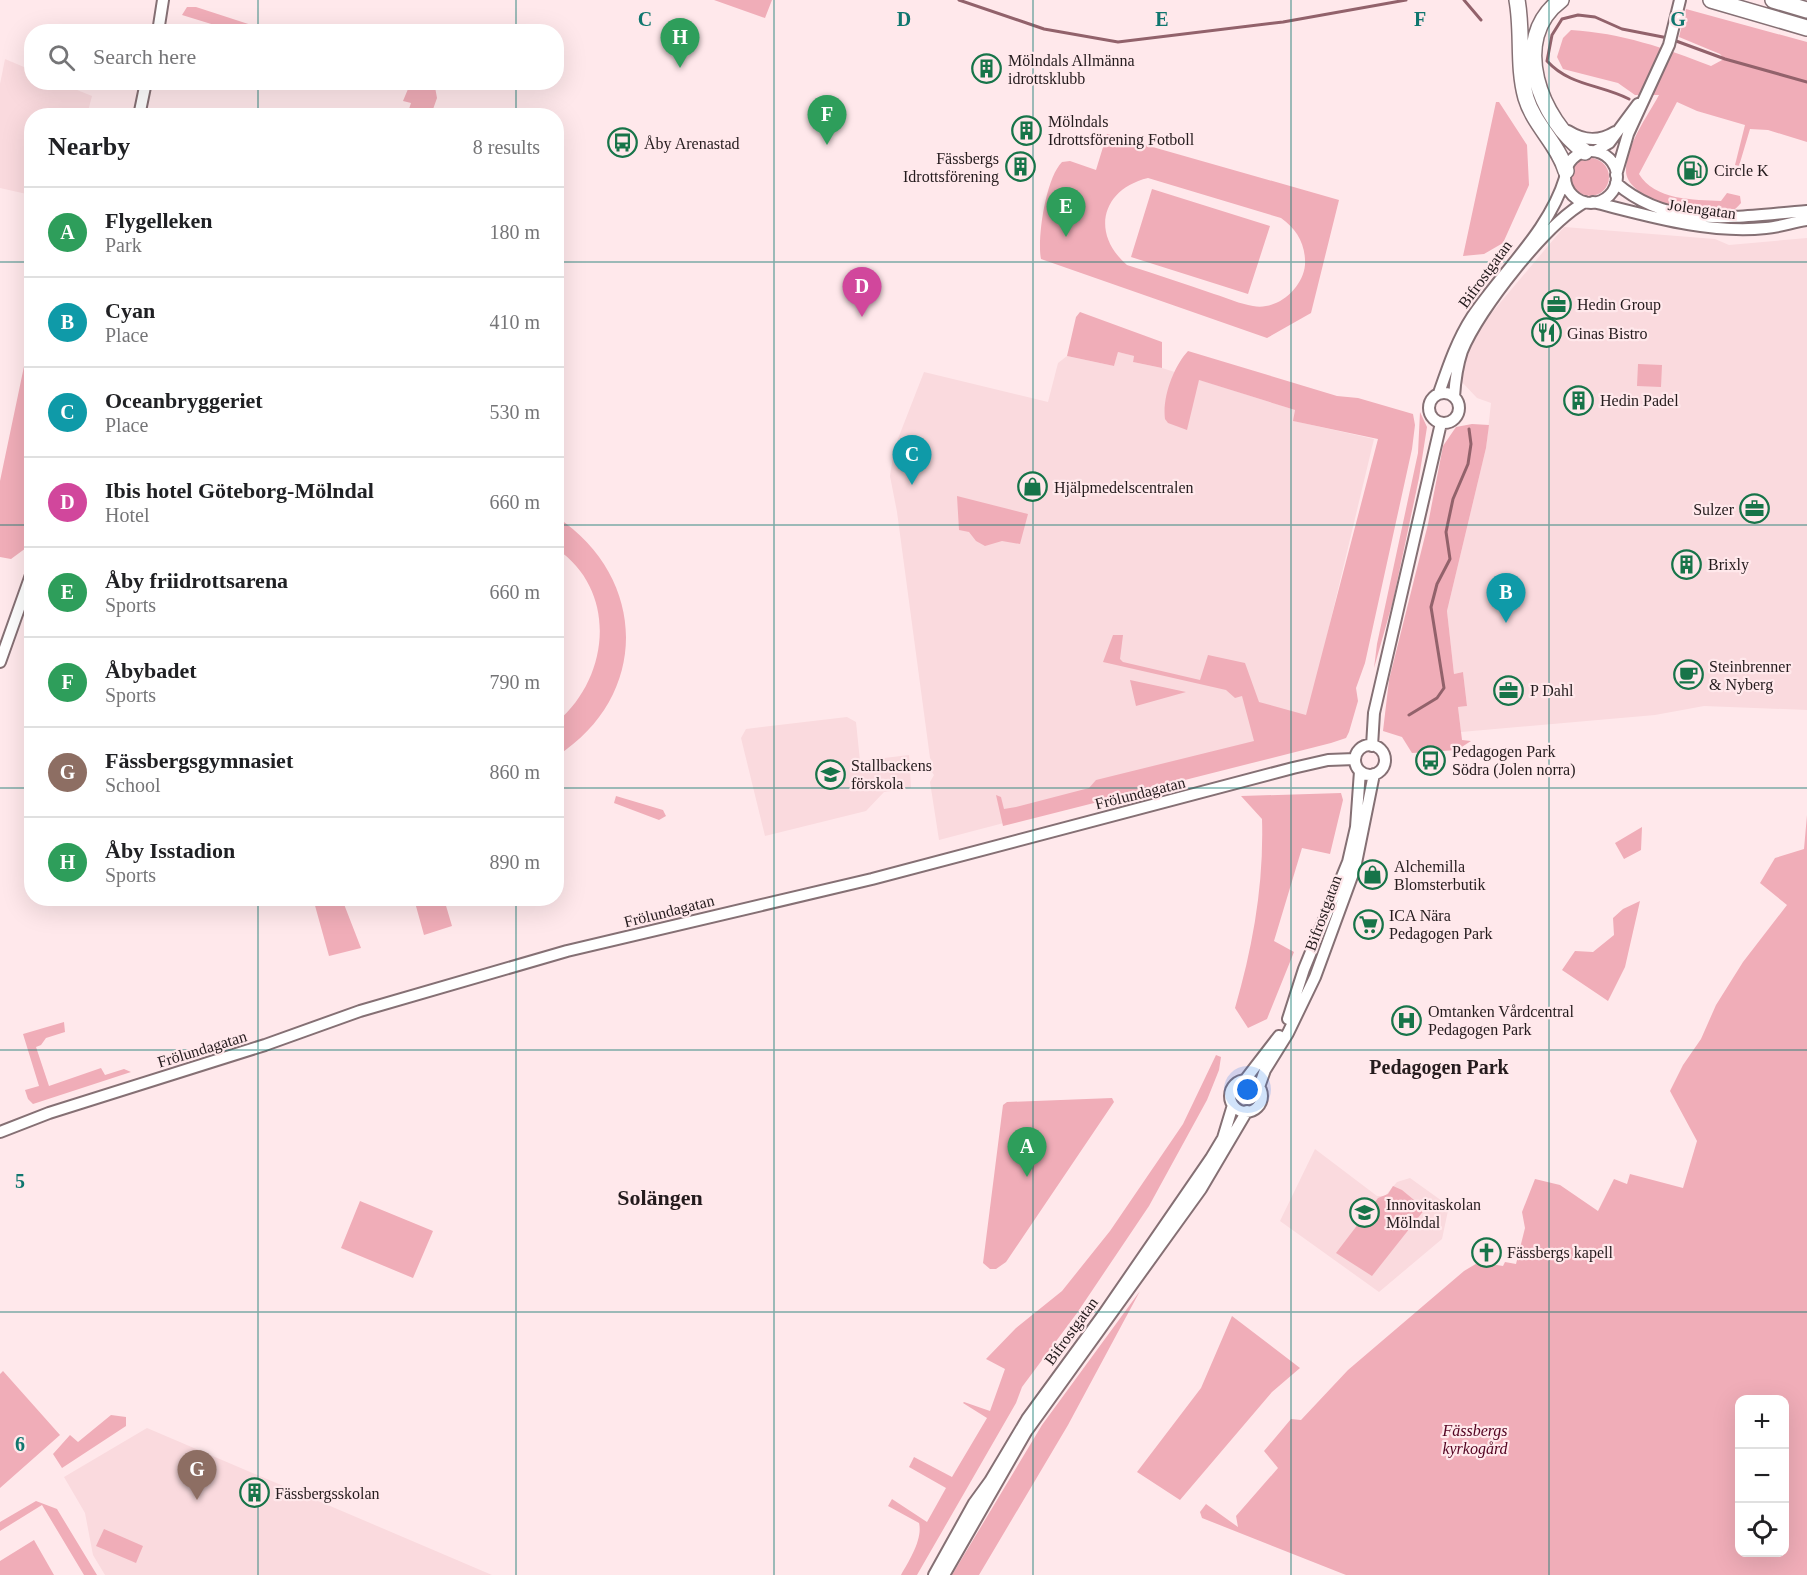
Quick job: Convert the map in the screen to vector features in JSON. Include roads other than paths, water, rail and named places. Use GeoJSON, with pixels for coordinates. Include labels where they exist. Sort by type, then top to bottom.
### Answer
{"type":"FeatureCollection","features":[{"type":"Feature","properties":{"kind":"highway"},"geometry":{"type":"LineString","coordinates":[[1517,0],[1525,95],[1538,126],[1561,159],[1565,175]]}},
{"type":"Feature","properties":{"kind":"highway"},"geometry":{"type":"LineString","coordinates":[[1561,0],[1542,25],[1535,57],[1539,91],[1563,135],[1590,151]]}},
{"type":"Feature","properties":{"kind":"highway"},"geometry":{"type":"LineString","coordinates":[[1711,0],[1807,28]]}},
{"type":"Feature","properties":{"kind":"highway"},"geometry":{"type":"LineString","coordinates":[[1774,0],[1807,10]]}},
{"type":"Feature","properties":{"kind":"main road"},"geometry":{"type":"LineString","coordinates":[[159,24],[163,0]]}},
{"type":"Feature","properties":{"kind":"main road"},"geometry":{"type":"LineString","coordinates":[[1616,179],[1628,134],[1669,45],[1680,0]]}},
{"type":"Feature","properties":{"kind":"main road"},"geometry":{"type":"LineString","coordinates":[[141,108],[144,90]]}},
{"type":"Feature","properties":{"kind":"main road","name":"Bifrostgatan"},"geometry":{"type":"LineString","coordinates":[[1616,179],[1607,196],[1567,213],[1546,233],[1482,316],[1460,357],[1454,397],[1459,406],[1457,415],[1452,421],[1441,423],[1432,418],[1428,408],[1430,400],[1438,393],[1468,324],[1541,226],[1557,200],[1574,157],[1604,147],[1644,97]]}},
{"type":"Feature","properties":{"kind":"main road"},"geometry":{"type":"LineString","coordinates":[[1557,122],[1575,135],[1590,140],[1605,138],[1620,129]]}},
{"type":"Feature","properties":{"kind":"main road"},"geometry":{"type":"LineString","coordinates":[[1590,151],[1608,158],[1616,179]]}},
{"type":"Feature","properties":{"kind":"main road"},"geometry":{"type":"LineString","coordinates":[[1565,175],[1571,193],[1589,202]]}},
{"type":"Feature","properties":{"kind":"main road","name":"Jolengatan"},"geometry":{"type":"LineString","coordinates":[[1616,179],[1644,204],[1682,215],[1747,216],[1807,212]]}},
{"type":"Feature","properties":{"kind":"main road","name":"Jolengatan"},"geometry":{"type":"LineString","coordinates":[[1589,202],[1676,222],[1732,229],[1768,228],[1807,220]]}},
{"type":"Feature","properties":{"kind":"main road"},"geometry":{"type":"LineString","coordinates":[[1438,393],[1448,393],[1454,397]]}},
{"type":"Feature","properties":{"kind":"main road","name":"Bifrostgatan"},"geometry":{"type":"LineString","coordinates":[[944,1575],[1026,1432],[1201,1189],[1247,1111],[1260,1104],[1262,1096],[1259,1087],[1265,1070],[1288,1033],[1315,977],[1355,868],[1374,774],[1382,768],[1384,759],[1381,751],[1371,746],[1374,713],[1441,423]]}},
{"type":"Feature","properties":{"kind":"main road"},"geometry":{"type":"LineString","coordinates":[[0,662],[24,594]]}},
{"type":"Feature","properties":{"kind":"main road"},"geometry":{"type":"LineString","coordinates":[[1355,759],[1360,749],[1371,746]]}},
{"type":"Feature","properties":{"kind":"main road","name":"Bifrostgatan"},"geometry":{"type":"LineString","coordinates":[[934,1575],[974,1503],[1027,1419],[1103,1315],[1211,1158],[1223,1138],[1233,1105],[1230,1098],[1231,1089],[1237,1083],[1245,1080],[1272,1045],[1289,1017],[1304,969],[1345,874],[1354,836],[1360,771],[1355,759]]}},
{"type":"Feature","properties":{"kind":"main road","name":"Frölundagatan"},"geometry":{"type":"LineString","coordinates":[[0,1132],[49,1113],[265,1045],[365,1009],[567,951],[872,879],[1293,768],[1328,760],[1355,759]]}},
{"type":"Feature","properties":{"kind":"main road"},"geometry":{"type":"LineString","coordinates":[[1360,771],[1374,774]]}},
{"type":"Feature","properties":{"kind":"main road"},"geometry":{"type":"LineString","coordinates":[[1245,1080],[1259,1087]]}},
{"type":"Feature","properties":{"kind":"main road"},"geometry":{"type":"LineString","coordinates":[[1233,1105],[1247,1111]]}},
{"type":"Feature","properties":{"kind":"waterway"},"geometry":{"type":"LineString","coordinates":[[959,0],[1044,29],[1118,42],[1283,22],[1406,0]]}},
{"type":"Feature","properties":{"kind":"waterway"},"geometry":{"type":"LineString","coordinates":[[1464,0],[1481,20]]}},
{"type":"Feature","properties":{"kind":"waterway"},"geometry":{"type":"LineString","coordinates":[[1629,99],[1575,80],[1547,61],[1552,35],[1562,19],[1578,15],[1595,17],[1622,29],[1668,38],[1725,59],[1807,82]]}},
{"type":"Feature","properties":{"kind":"waterway"},"geometry":{"type":"LineString","coordinates":[[1409,715],[1437,698],[1444,688],[1431,607],[1437,584],[1450,559],[1446,532],[1453,499],[1468,464],[1471,444],[1469,429]]}},
{"type":"Feature","properties":{"kind":"place","name":"Åby Isstadion"},"geometry":{"type":"Point","coordinates":[680,68]}},
{"type":"Feature","properties":{"kind":"place","name":"Mölndals Allmänna idrottsklubb"},"geometry":{"type":"Point","coordinates":[987,69]}},
{"type":"Feature","properties":{"kind":"place","name":"Mölndals Idrottsförening Fotboll"},"geometry":{"type":"Point","coordinates":[1027,130]}},
{"type":"Feature","properties":{"kind":"place","name":"Åby Arenastad"},"geometry":{"type":"Point","coordinates":[623,143]}},
{"type":"Feature","properties":{"kind":"place","name":"Åbybadet"},"geometry":{"type":"Point","coordinates":[827,145]}},
{"type":"Feature","properties":{"kind":"place","name":"Fässbergs Idrottsförening"},"geometry":{"type":"Point","coordinates":[1020,167]}},
{"type":"Feature","properties":{"kind":"place","name":"Circle K"},"geometry":{"type":"Point","coordinates":[1693,170]}},
{"type":"Feature","properties":{"kind":"place","name":"Åby friidrottsarena"},"geometry":{"type":"Point","coordinates":[1066,237]}},
{"type":"Feature","properties":{"kind":"place","name":"Hedin Group"},"geometry":{"type":"Point","coordinates":[1556,304]}},
{"type":"Feature","properties":{"kind":"place","name":"Ibis hotel Göteborg-Mölndal"},"geometry":{"type":"Point","coordinates":[862,317]}},
{"type":"Feature","properties":{"kind":"place","name":"Ginas Bistro"},"geometry":{"type":"Point","coordinates":[1546,333]}},
{"type":"Feature","properties":{"kind":"place","name":"Hedin Padel"},"geometry":{"type":"Point","coordinates":[1579,400]}},
{"type":"Feature","properties":{"kind":"place","name":"Oceanbryggeriet"},"geometry":{"type":"Point","coordinates":[912,485]}},
{"type":"Feature","properties":{"kind":"place","name":"Hjälpmedelscentralen"},"geometry":{"type":"Point","coordinates":[1033,487]}},
{"type":"Feature","properties":{"kind":"place","name":"Sulzer"},"geometry":{"type":"Point","coordinates":[1755,509]}},
{"type":"Feature","properties":{"kind":"place","name":"Brixly"},"geometry":{"type":"Point","coordinates":[1687,564]}},
{"type":"Feature","properties":{"kind":"place","name":"Cyan"},"geometry":{"type":"Point","coordinates":[1506,623]}},
{"type":"Feature","properties":{"kind":"place","name":"Steinbrenner & Nyberg"},"geometry":{"type":"Point","coordinates":[1688,675]}},
{"type":"Feature","properties":{"kind":"place","name":"P Dahl"},"geometry":{"type":"Point","coordinates":[1509,690]}},
{"type":"Feature","properties":{"kind":"place","name":"Pedagogen Park Södra (Jolen norra)"},"geometry":{"type":"Point","coordinates":[1431,760]}},
{"type":"Feature","properties":{"kind":"place","name":"Stallbackens förskola"},"geometry":{"type":"Point","coordinates":[830,774]}},
{"type":"Feature","properties":{"kind":"place","name":"Alchemilla Blomsterbutik"},"geometry":{"type":"Point","coordinates":[1373,875]}},
{"type":"Feature","properties":{"kind":"place","name":"ICA Nära Pedagogen Park"},"geometry":{"type":"Point","coordinates":[1368,924]}},
{"type":"Feature","properties":{"kind":"place","name":"Omtanken Vårdcentral Pedagogen Park"},"geometry":{"type":"Point","coordinates":[1407,1020]}},
{"type":"Feature","properties":{"kind":"place","name":"Flygelleken"},"geometry":{"type":"Point","coordinates":[1027,1177]}},
{"type":"Feature","properties":{"kind":"place","name":"Innovitaskolan Mölndal"},"geometry":{"type":"Point","coordinates":[1365,1213]}},
{"type":"Feature","properties":{"kind":"place","name":"Fässbergs kapell"},"geometry":{"type":"Point","coordinates":[1486,1252]}},
{"type":"Feature","properties":{"kind":"place","name":"Fässbergsskolan"},"geometry":{"type":"Point","coordinates":[254,1493]}},
{"type":"Feature","properties":{"kind":"place","name":"Fässbergsgymnasiet"},"geometry":{"type":"Point","coordinates":[197,1500]}},
{"type":"Feature","properties":{"kind":"district","name":"Pedagogen Park"},"geometry":{"type":"Point","coordinates":[1439,1067]}},
{"type":"Feature","properties":{"kind":"district","name":"Solängen"},"geometry":{"type":"Point","coordinates":[660,1197]}},
{"type":"Feature","properties":{"kind":"park label","name":"Fässbergs kyrkogård"},"geometry":{"type":"Point","coordinates":[1475,1439]}}]}
